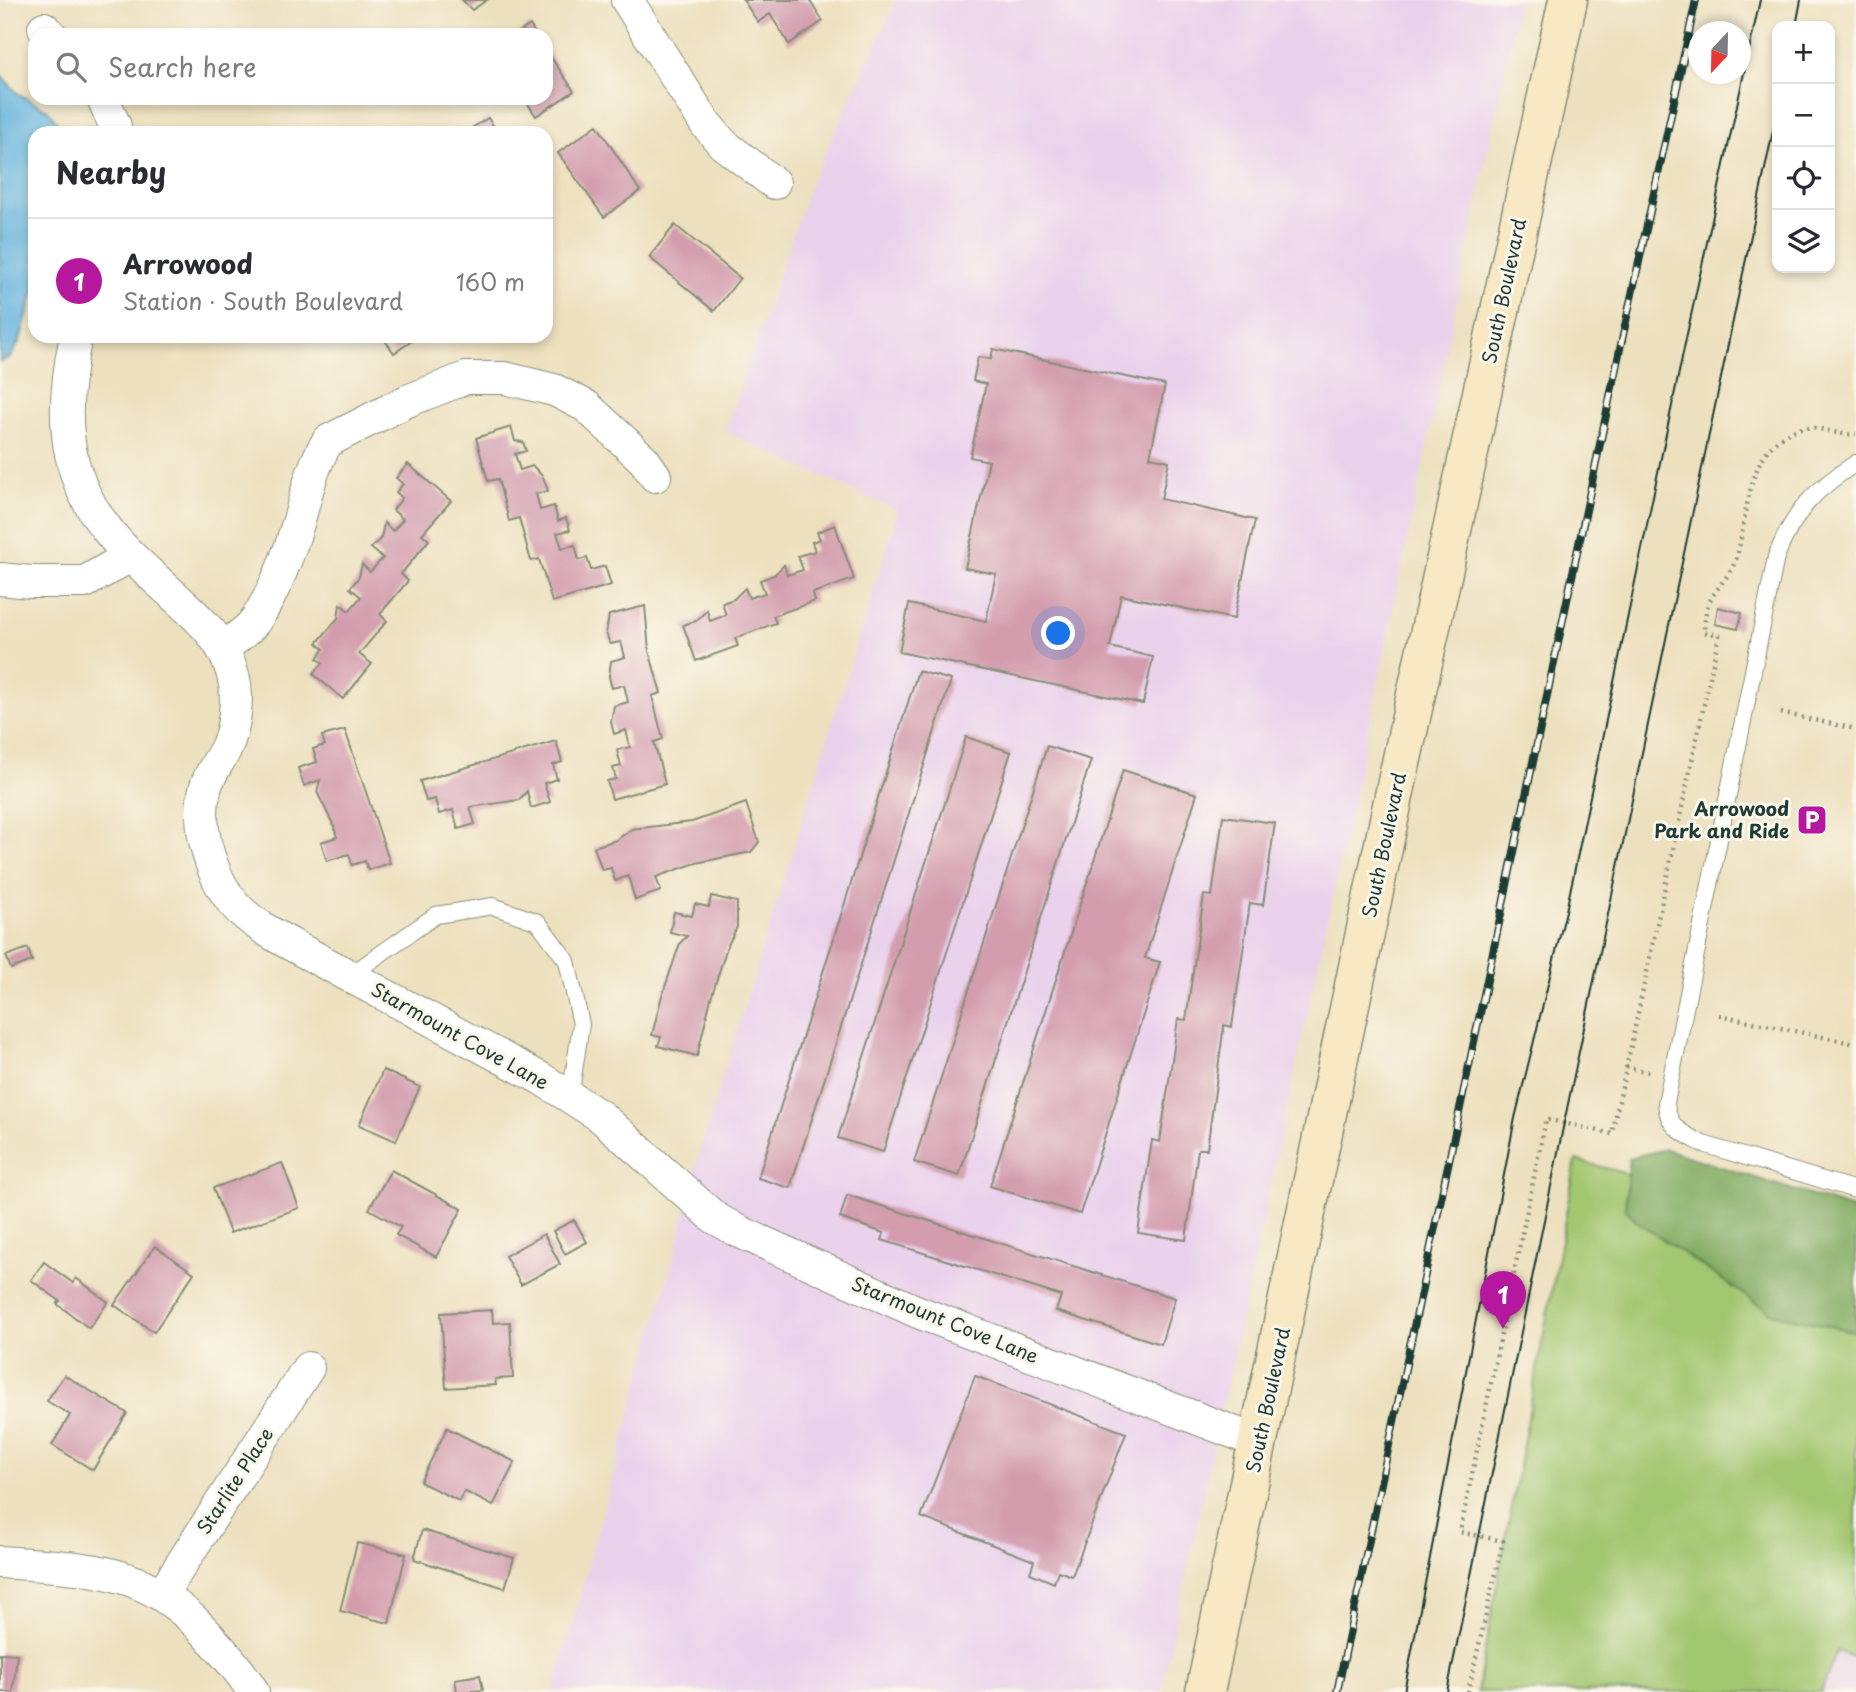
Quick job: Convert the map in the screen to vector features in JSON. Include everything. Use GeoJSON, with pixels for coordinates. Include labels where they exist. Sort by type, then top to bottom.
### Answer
{"type":"FeatureCollection","features":[{"type":"Feature","properties":{"kind":"main road","name":"South Boulevard"},"geometry":{"type":"LineString","coordinates":[[1205,1692],[1401,764],[1568,0]]}},
{"type":"Feature","properties":{"kind":"street"},"geometry":{"type":"LineString","coordinates":[[627,0],[705,123],[723,144],[774,183]]}},
{"type":"Feature","properties":{"kind":"street"},"geometry":{"type":"LineString","coordinates":[[106,105],[115,126]]}},
{"type":"Feature","properties":{"kind":"street","name":"Starmount Cove Lane"},"geometry":{"type":"LineString","coordinates":[[75,343],[66,393],[66,430],[79,482],[106,529],[131,556],[212,630],[233,675],[236,699],[228,745],[206,785],[202,815],[205,845],[225,893],[243,913],[263,928],[349,976],[540,1078],[618,1132],[716,1218],[738,1231],[918,1312],[1259,1442]]}},
{"type":"Feature","properties":{"kind":"street"},"geometry":{"type":"LineString","coordinates":[[222,648],[242,635],[255,621],[273,587],[296,530],[320,452],[328,441],[407,401],[466,378],[505,378],[554,390],[586,406],[644,460],[655,477]]}},
{"type":"Feature","properties":{"kind":"street"},"geometry":{"type":"LineString","coordinates":[[0,579],[85,582],[131,556]]}},
{"type":"Feature","properties":{"kind":"street","name":"Starlite Place"},"geometry":{"type":"LineString","coordinates":[[162,1594],[308,1368]]}},
{"type":"Feature","properties":{"kind":"street"},"geometry":{"type":"LineString","coordinates":[[0,1562],[89,1568],[124,1577],[162,1594],[196,1620],[245,1678],[253,1692]]}},
{"type":"Feature","properties":{"kind":"lane"},"geometry":{"type":"LineString","coordinates":[[1856,463],[1812,495],[1783,538],[1776,557],[1666,1102],[1667,1115],[1674,1126],[1682,1134],[1703,1144],[1856,1190]]}},
{"type":"Feature","properties":{"kind":"lane"},"geometry":{"type":"LineString","coordinates":[[349,976],[436,915],[493,906],[538,922],[567,961],[581,1024],[570,1098]]}},
{"type":"Feature","properties":{"kind":"path"},"geometry":{"type":"LineString","coordinates":[[1468,1692],[1503,1541],[1460,1532],[1546,1119],[1612,1133],[1719,635],[1704,632],[1707,607],[1736,559],[1757,468],[1778,439],[1795,430],[1815,427],[1838,434],[1856,434]]}},
{"type":"Feature","properties":{"kind":"path"},"geometry":{"type":"LineString","coordinates":[[1781,713],[1856,729]]}},
{"type":"Feature","properties":{"kind":"path"},"geometry":{"type":"LineString","coordinates":[[1718,1015],[1856,1044]]}},
{"type":"Feature","properties":{"kind":"shaded area"},"geometry":{"type":"Polygon","coordinates":[[[896,0],[1519,0],[1362,761],[1161,1692],[553,1692],[680,1235],[697,1160],[898,511],[725,432],[809,187],[896,0]]]}},
{"type":"Feature","properties":{"kind":"shaded area"},"geometry":{"type":"Polygon","coordinates":[[[1837,1651],[1856,1658],[1856,1692],[1821,1692],[1837,1651]]]}},
{"type":"Feature","properties":{"kind":"green space"},"geometry":{"type":"Polygon","coordinates":[[[1665,1149],[1856,1210],[1856,1332],[1771,1313],[1639,1223],[1625,1209],[1629,1158],[1665,1149]]]}},
{"type":"Feature","properties":{"kind":"green space"},"geometry":{"type":"Polygon","coordinates":[[[1576,1160],[1856,1236],[1856,1658],[1837,1651],[1821,1692],[1477,1692],[1576,1160]]]}},
{"type":"Feature","properties":{"kind":"water"},"geometry":{"type":"Polygon","coordinates":[[[0,74],[17,93],[28,99],[28,105],[39,105],[48,110],[60,126],[28,126],[28,312],[20,340],[11,357],[0,362],[0,74]]]}},
{"type":"Feature","properties":{"kind":"building"},"geometry":{"type":"Polygon","coordinates":[[[462,0],[487,0],[472,10],[462,0]]]}},
{"type":"Feature","properties":{"kind":"building"},"geometry":{"type":"Polygon","coordinates":[[[743,0],[809,0],[823,21],[789,44],[770,14],[758,22],[743,0]]]}},
{"type":"Feature","properties":{"kind":"building"},"geometry":{"type":"Polygon","coordinates":[[[553,60],[574,91],[553,105],[553,60]]]}},
{"type":"Feature","properties":{"kind":"building"},"geometry":{"type":"Polygon","coordinates":[[[529,105],[553,105],[536,116],[529,105]]]}},
{"type":"Feature","properties":{"kind":"building"},"geometry":{"type":"Polygon","coordinates":[[[488,118],[493,126],[475,126],[488,118]]]}},
{"type":"Feature","properties":{"kind":"building"},"geometry":{"type":"Polygon","coordinates":[[[597,125],[640,191],[604,217],[558,153],[597,125]]]}},
{"type":"Feature","properties":{"kind":"building"},"geometry":{"type":"Polygon","coordinates":[[[675,225],[740,278],[714,311],[649,257],[675,225]]]}},
{"type":"Feature","properties":{"kind":"building"},"geometry":{"type":"Polygon","coordinates":[[[387,343],[409,343],[394,353],[387,343]]]}},
{"type":"Feature","properties":{"kind":"building"},"geometry":{"type":"Polygon","coordinates":[[[993,349],[1165,385],[1150,457],[1169,461],[1161,499],[1255,520],[1234,619],[1121,595],[1110,647],[1153,657],[1143,704],[899,652],[909,604],[986,621],[996,574],[965,568],[989,461],[970,457],[986,384],[973,381],[978,357],[991,359],[993,349]]]}},
{"type":"Feature","properties":{"kind":"building"},"geometry":{"type":"Polygon","coordinates":[[[511,427],[515,441],[523,442],[526,451],[515,454],[520,470],[533,466],[543,477],[548,491],[536,494],[540,510],[554,506],[558,521],[566,518],[570,530],[557,533],[562,548],[575,545],[579,560],[587,558],[591,570],[605,566],[611,585],[552,602],[539,559],[531,561],[519,518],[509,521],[498,479],[488,481],[476,438],[511,427]]]}},
{"type":"Feature","properties":{"kind":"building"},"geometry":{"type":"Polygon","coordinates":[[[408,464],[451,501],[422,534],[429,540],[401,574],[408,581],[380,614],[387,621],[359,654],[372,664],[343,699],[313,674],[323,663],[317,658],[324,649],[317,643],[338,618],[340,604],[349,611],[361,597],[350,588],[359,577],[362,564],[370,572],[383,558],[371,548],[381,538],[384,523],[393,531],[403,519],[393,510],[402,498],[396,492],[403,484],[396,478],[408,464]]]}},
{"type":"Feature","properties":{"kind":"building"},"geometry":{"type":"Polygon","coordinates":[[[835,525],[854,579],[813,593],[815,601],[773,616],[776,623],[735,638],[738,646],[696,661],[683,625],[696,621],[707,610],[710,621],[726,615],[722,603],[734,599],[745,588],[749,598],[765,593],[760,580],[774,575],[784,565],[787,575],[803,570],[798,556],[815,551],[812,542],[820,539],[817,532],[835,525]]]}},
{"type":"Feature","properties":{"kind":"building"},"geometry":{"type":"Polygon","coordinates":[[[645,606],[649,651],[661,693],[652,696],[663,739],[654,742],[665,784],[612,799],[607,781],[616,779],[613,768],[621,766],[617,750],[630,747],[626,730],[614,734],[611,722],[614,706],[628,702],[624,685],[612,688],[609,677],[611,661],[625,657],[621,642],[610,644],[606,633],[609,615],[645,606]]]}},
{"type":"Feature","properties":{"kind":"building"},"geometry":{"type":"Polygon","coordinates":[[[1718,607],[1742,613],[1738,629],[1715,624],[1718,607]]]}},
{"type":"Feature","properties":{"kind":"building"},"geometry":{"type":"Polygon","coordinates":[[[918,671],[951,680],[790,1188],[758,1178],[918,671]]]}},
{"type":"Feature","properties":{"kind":"building"},"geometry":{"type":"Polygon","coordinates":[[[345,730],[390,863],[368,870],[365,861],[352,865],[349,854],[327,861],[321,842],[337,837],[317,792],[320,780],[304,786],[298,768],[317,762],[313,749],[325,745],[322,736],[345,730]]]}},
{"type":"Feature","properties":{"kind":"building"},"geometry":{"type":"Polygon","coordinates":[[[966,737],[1011,752],[883,1152],[838,1138],[966,737]]]}},
{"type":"Feature","properties":{"kind":"building"},"geometry":{"type":"Polygon","coordinates":[[[556,741],[562,762],[553,765],[557,779],[544,783],[550,802],[531,808],[527,791],[519,800],[470,807],[475,824],[458,829],[453,810],[439,814],[435,799],[426,801],[420,781],[556,741]]]}},
{"type":"Feature","properties":{"kind":"building"},"geometry":{"type":"Polygon","coordinates":[[[1047,746],[1091,760],[959,1176],[914,1162],[1047,746]]]}},
{"type":"Feature","properties":{"kind":"building"},"geometry":{"type":"Polygon","coordinates":[[[1123,770],[1197,794],[1145,958],[1160,962],[1080,1214],[990,1186],[1123,770]]]}},
{"type":"Feature","properties":{"kind":"building"},"geometry":{"type":"Polygon","coordinates":[[[746,803],[759,842],[751,852],[696,863],[656,877],[661,891],[635,900],[628,876],[615,881],[611,868],[602,870],[594,847],[616,840],[632,829],[692,822],[746,803]]]}},
{"type":"Feature","properties":{"kind":"building"},"geometry":{"type":"Polygon","coordinates":[[[1223,816],[1275,823],[1263,905],[1250,903],[1232,1027],[1224,1025],[1207,1149],[1198,1149],[1186,1240],[1138,1233],[1152,1140],[1160,1142],[1178,1019],[1186,1020],[1204,895],[1212,896],[1223,816]]]}},
{"type":"Feature","properties":{"kind":"building"},"geometry":{"type":"Polygon","coordinates":[[[711,896],[737,902],[737,927],[727,947],[711,998],[697,1056],[658,1046],[661,1037],[652,1035],[680,943],[687,936],[670,932],[674,912],[692,916],[695,904],[709,907],[711,896]]]}},
{"type":"Feature","properties":{"kind":"building"},"geometry":{"type":"Polygon","coordinates":[[[28,948],[32,961],[11,969],[6,956],[28,948]]]}},
{"type":"Feature","properties":{"kind":"building"},"geometry":{"type":"Polygon","coordinates":[[[383,1070],[420,1087],[396,1141],[359,1125],[383,1070]]]}},
{"type":"Feature","properties":{"kind":"building"},"geometry":{"type":"Polygon","coordinates":[[[282,1163],[299,1208],[230,1233],[213,1188],[282,1163]]]}},
{"type":"Feature","properties":{"kind":"building"},"geometry":{"type":"Polygon","coordinates":[[[391,1170],[462,1209],[436,1257],[396,1235],[401,1227],[369,1209],[391,1170]]]}},
{"type":"Feature","properties":{"kind":"building"},"geometry":{"type":"Polygon","coordinates":[[[847,1195],[1175,1298],[1161,1344],[1056,1311],[1061,1296],[882,1240],[884,1233],[840,1218],[847,1195]]]}},
{"type":"Feature","properties":{"kind":"building"},"geometry":{"type":"Polygon","coordinates":[[[574,1220],[587,1242],[565,1254],[553,1231],[574,1220]]]}},
{"type":"Feature","properties":{"kind":"building"},"geometry":{"type":"Polygon","coordinates":[[[544,1234],[560,1264],[521,1285],[505,1256],[544,1234]]]}},
{"type":"Feature","properties":{"kind":"building"},"geometry":{"type":"Polygon","coordinates":[[[155,1246],[194,1273],[154,1332],[114,1305],[155,1246]]]}},
{"type":"Feature","properties":{"kind":"building"},"geometry":{"type":"Polygon","coordinates":[[[44,1262],[73,1283],[76,1278],[108,1302],[89,1328],[57,1304],[60,1301],[31,1280],[44,1262]]]}},
{"type":"Feature","properties":{"kind":"building"},"geometry":{"type":"Polygon","coordinates":[[[492,1310],[493,1323],[510,1322],[513,1378],[495,1379],[496,1385],[446,1388],[441,1313],[492,1310]]]}},
{"type":"Feature","properties":{"kind":"building"},"geometry":{"type":"Polygon","coordinates":[[[64,1375],[127,1413],[93,1470],[52,1445],[70,1415],[47,1401],[64,1375]]]}},
{"type":"Feature","properties":{"kind":"building"},"geometry":{"type":"Polygon","coordinates":[[[975,1376],[1126,1433],[1072,1576],[1058,1571],[1054,1583],[1030,1573],[1034,1561],[921,1517],[975,1376]]]}},
{"type":"Feature","properties":{"kind":"building"},"geometry":{"type":"Polygon","coordinates":[[[447,1428],[515,1462],[493,1506],[464,1491],[459,1501],[420,1482],[447,1428]]]}},
{"type":"Feature","properties":{"kind":"building"},"geometry":{"type":"Polygon","coordinates":[[[422,1530],[514,1558],[505,1588],[414,1559],[422,1530]]]}},
{"type":"Feature","properties":{"kind":"building"},"geometry":{"type":"Polygon","coordinates":[[[357,1543],[406,1554],[389,1623],[340,1611],[357,1543]]]}},
{"type":"Feature","properties":{"kind":"building"},"geometry":{"type":"Polygon","coordinates":[[[0,1653],[17,1654],[13,1692],[0,1692],[0,1653]]]}},
{"type":"Feature","properties":{"kind":"building"},"geometry":{"type":"Polygon","coordinates":[[[480,1675],[483,1690],[457,1692],[455,1679],[480,1675]]]}},
{"type":"Feature","properties":{"kind":"tram line"},"geometry":{"type":"LineString","coordinates":[[1404,1692],[1515,1118],[1566,911],[1760,0]]}},
{"type":"Feature","properties":{"kind":"tram line"},"geometry":{"type":"LineString","coordinates":[[1797,21],[1801,0]]}},
{"type":"Feature","properties":{"kind":"tram line"},"geometry":{"type":"LineString","coordinates":[[1447,1692],[1772,136]]}},
{"type":"Feature","properties":{"kind":"railway"},"geometry":{"type":"LineString","coordinates":[[1337,1692],[1696,0]]}},
{"type":"Feature","properties":{"kind":"place","name":"Arrowood Park and Ride"},"geometry":{"type":"Point","coordinates":[1812,820]}},
{"type":"Feature","properties":{"kind":"place","name":"Arrowood"},"geometry":{"type":"Point","coordinates":[1503,1329]}}]}
